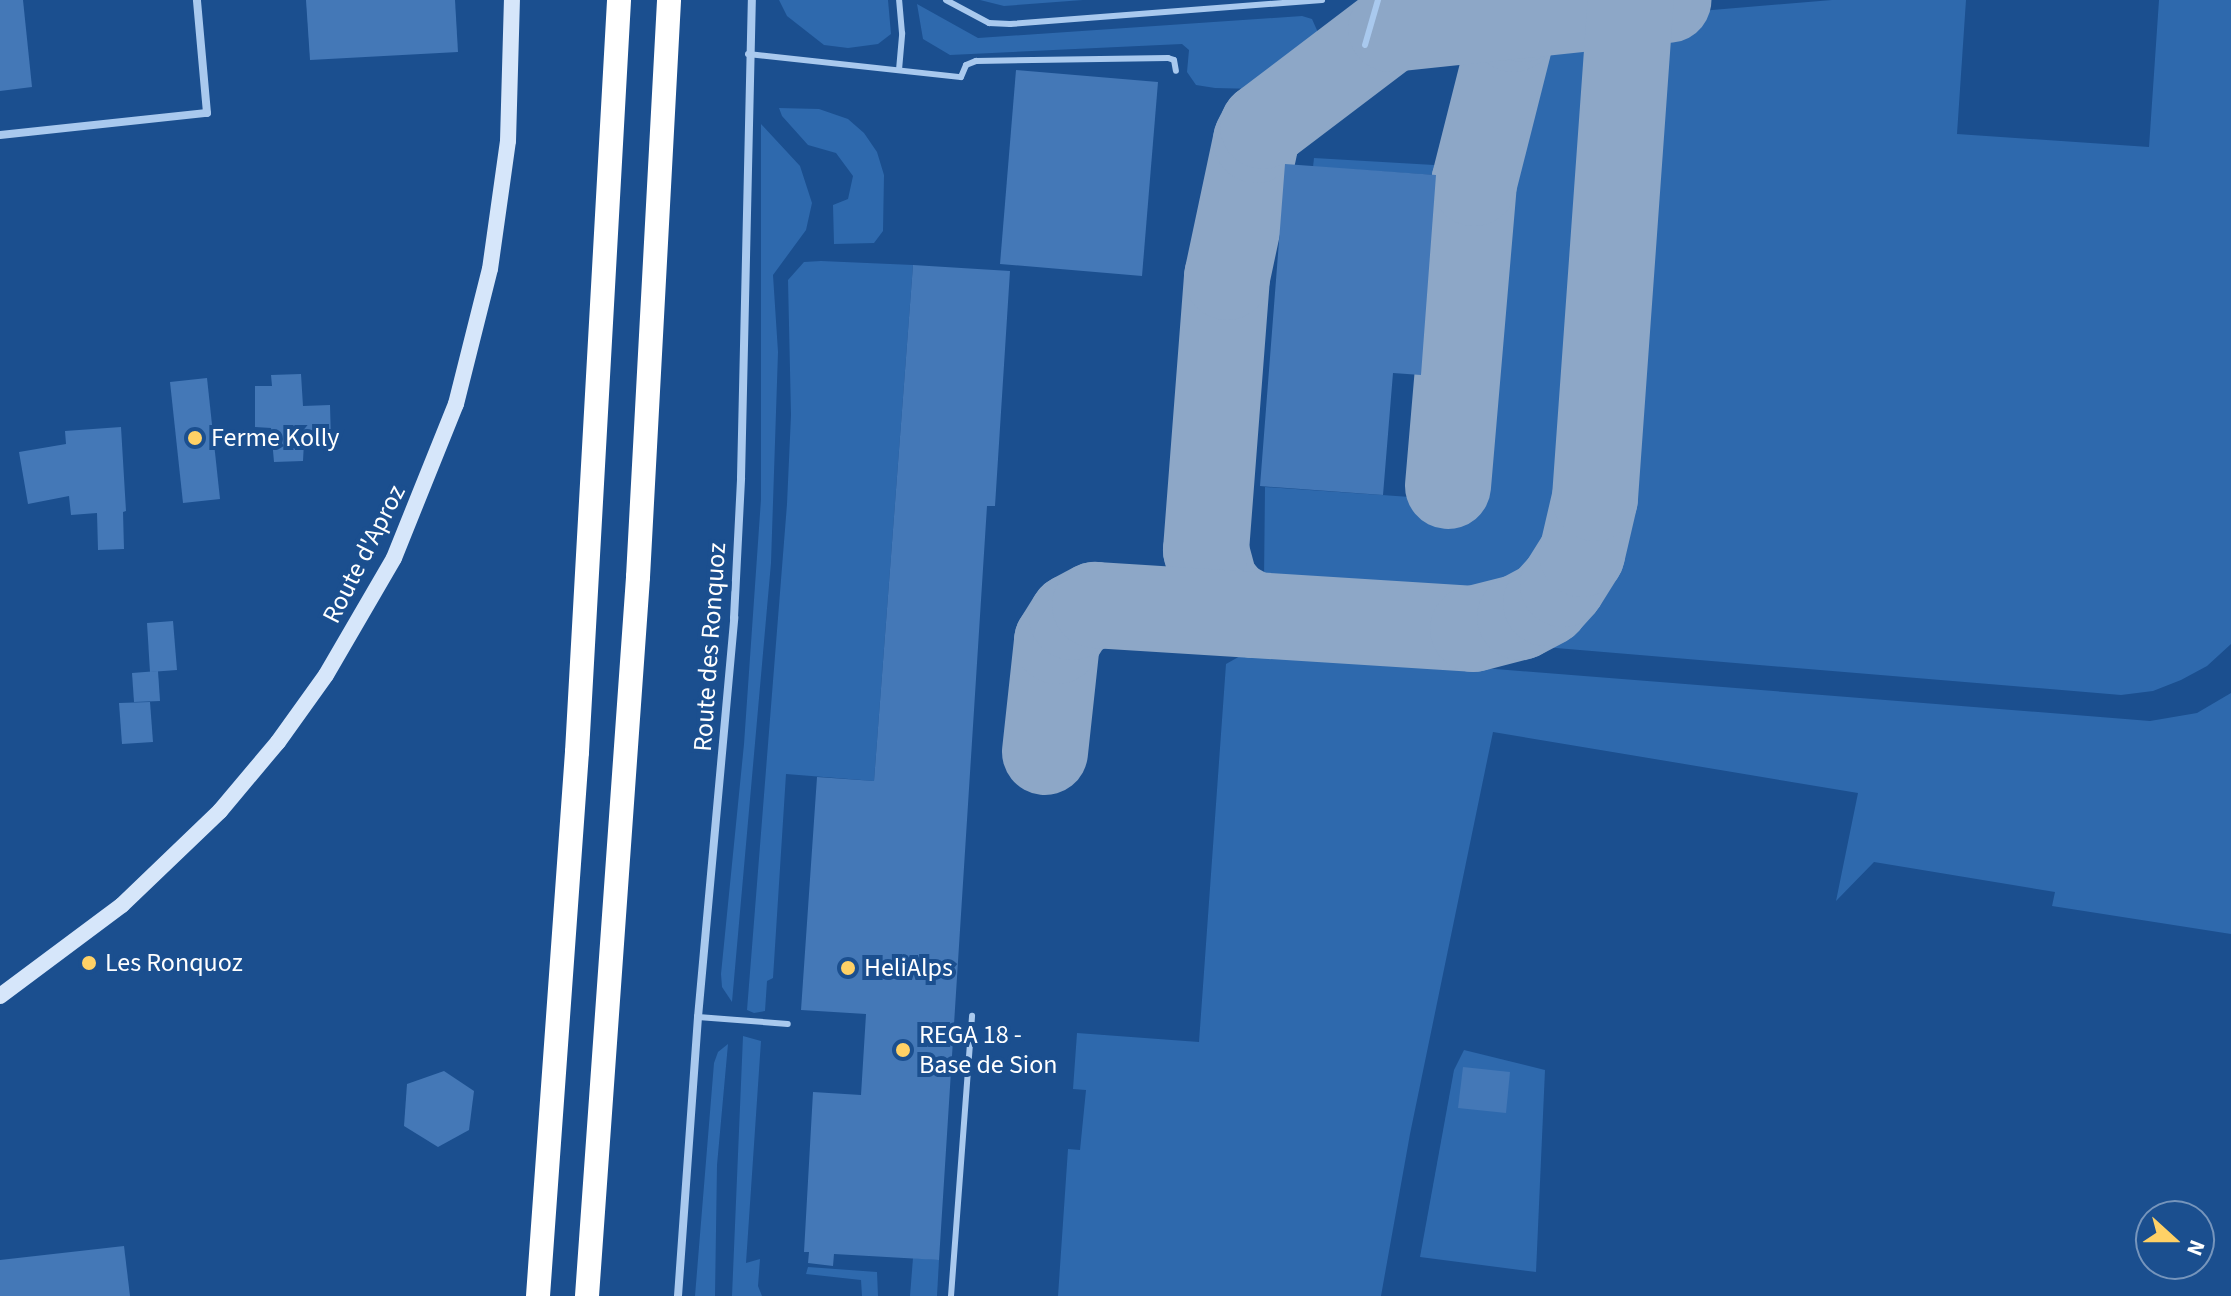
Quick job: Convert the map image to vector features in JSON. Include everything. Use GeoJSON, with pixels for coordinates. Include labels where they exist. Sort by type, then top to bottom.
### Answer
{"type":"FeatureCollection","features":[{"type":"Feature","properties":{"kind":"highway"},"geometry":{"type":"LineString","coordinates":[[538,1296],[578,736],[619,0]]}},
{"type":"Feature","properties":{"kind":"highway"},"geometry":{"type":"LineString","coordinates":[[587,1296],[638,577],[669,0]]}},
{"type":"Feature","properties":{"kind":"highway"},"geometry":{"type":"LineString","coordinates":[[600,1130],[602,1296]]}},
{"type":"Feature","properties":{"kind":"street"},"geometry":{"type":"LineString","coordinates":[[0,135],[207,113],[197,0]]}},
{"type":"Feature","properties":{"kind":"street","name":"Route d'Aproz"},"geometry":{"type":"LineString","coordinates":[[0,996],[122,905],[220,811],[278,742],[318,687],[394,558],[456,404],[490,269],[508,141],[512,0]]}},
{"type":"Feature","properties":{"kind":"street","name":"Route des Ronquoz"},"geometry":{"type":"LineString","coordinates":[[678,1296],[698,1017],[734,618],[741,478],[748,54],[752,0]]}},
{"type":"Feature","properties":{"kind":"lane"},"geometry":{"type":"LineString","coordinates":[[899,0],[902,33],[899,70]]}},
{"type":"Feature","properties":{"kind":"lane"},"geometry":{"type":"LineString","coordinates":[[946,0],[989,23],[1010,24],[1322,0]]}},
{"type":"Feature","properties":{"kind":"lane"},"geometry":{"type":"LineString","coordinates":[[1365,45],[1378,0]]}},
{"type":"Feature","properties":{"kind":"lane"},"geometry":{"type":"LineString","coordinates":[[748,54],[961,77],[966,65],[976,61],[1168,58],[1174,60],[1176,71]]}},
{"type":"Feature","properties":{"kind":"lane"},"geometry":{"type":"LineString","coordinates":[[951,1296],[972,1016]]}},
{"type":"Feature","properties":{"kind":"lane"},"geometry":{"type":"LineString","coordinates":[[698,1017],[788,1024]]}},
{"type":"Feature","properties":{"kind":"shaded area"},"geometry":{"type":"Polygon","coordinates":[[[779,0],[888,0],[891,34],[878,44],[848,48],[824,45],[787,16],[779,0]]]}},
{"type":"Feature","properties":{"kind":"shaded area"},"geometry":{"type":"Polygon","coordinates":[[[980,0],[1083,0],[1004,6],[980,0]]]}},
{"type":"Feature","properties":{"kind":"shaded area"},"geometry":{"type":"Polygon","coordinates":[[[1397,0],[1522,0],[1391,12],[1397,0]]]}},
{"type":"Feature","properties":{"kind":"shaded area"},"geometry":{"type":"Polygon","coordinates":[[[1832,0],[1966,0],[1957,134],[2149,147],[2159,0],[2231,0],[2231,644],[2207,666],[2181,680],[2153,691],[2121,695],[1544,647],[1586,614],[1607,586],[1614,562],[1653,15],[1832,0]]]}},
{"type":"Feature","properties":{"kind":"shaded area"},"geometry":{"type":"Polygon","coordinates":[[[917,4],[978,38],[1302,16],[1312,19],[1320,37],[1317,55],[1287,80],[1257,89],[1215,88],[1196,85],[1187,72],[1189,50],[1182,44],[950,55],[923,39],[917,4]]]}},
{"type":"Feature","properties":{"kind":"shaded area"},"geometry":{"type":"Polygon","coordinates":[[[1597,23],[1606,30],[1573,474],[1570,503],[1551,544],[1540,560],[1520,578],[1477,595],[1264,580],[1265,487],[1468,501],[1494,189],[1492,164],[1520,50],[1535,27],[1597,23]]]}},
{"type":"Feature","properties":{"kind":"shaded area"},"geometry":{"type":"Polygon","coordinates":[[[779,108],[819,109],[848,119],[864,133],[877,152],[884,175],[883,231],[874,243],[834,244],[833,205],[848,199],[853,176],[836,153],[808,145],[782,116],[779,108]]]}},
{"type":"Feature","properties":{"kind":"shaded area"},"geometry":{"type":"Polygon","coordinates":[[[761,124],[800,166],[812,203],[806,230],[773,275],[778,352],[771,563],[732,1002],[722,987],[721,974],[744,744],[761,499],[761,124]]]}},
{"type":"Feature","properties":{"kind":"shaded area"},"geometry":{"type":"Polygon","coordinates":[[[1314,158],[1434,165],[1436,175],[1313,167],[1314,158]]]}},
{"type":"Feature","properties":{"kind":"shaded area"},"geometry":{"type":"Polygon","coordinates":[[[804,262],[913,265],[874,781],[786,774],[773,978],[767,981],[765,1011],[754,1013],[747,1010],[787,504],[791,415],[788,280],[804,262]]]}},
{"type":"Feature","properties":{"kind":"shaded area"},"geometry":{"type":"Polygon","coordinates":[[[1242,655],[1483,668],[2150,721],[2197,713],[2231,693],[2231,934],[2052,906],[2055,892],[1874,862],[1836,901],[1858,793],[1493,732],[1410,1134],[1381,1296],[1058,1296],[1068,1149],[1080,1150],[1086,1090],[1073,1089],[1077,1033],[1199,1042],[1226,664],[1242,655]]]}},
{"type":"Feature","properties":{"kind":"shaded area"},"geometry":{"type":"Polygon","coordinates":[[[743,1036],[761,1041],[746,1263],[760,1259],[758,1286],[762,1296],[732,1296],[743,1036]]]}},
{"type":"Feature","properties":{"kind":"shaded area"},"geometry":{"type":"Polygon","coordinates":[[[728,1044],[717,1165],[715,1296],[695,1296],[714,1063],[718,1052],[728,1044]]]}},
{"type":"Feature","properties":{"kind":"shaded area"},"geometry":{"type":"Polygon","coordinates":[[[1464,1050],[1545,1070],[1536,1272],[1420,1257],[1454,1070],[1464,1050]]]}},
{"type":"Feature","properties":{"kind":"shaded area"},"geometry":{"type":"Polygon","coordinates":[[[913,1258],[939,1260],[937,1296],[910,1296],[913,1258]]]}},
{"type":"Feature","properties":{"kind":"shaded area"},"geometry":{"type":"Polygon","coordinates":[[[808,1267],[877,1272],[878,1296],[862,1296],[861,1280],[806,1274],[808,1267]]]}},
{"type":"Feature","properties":{"kind":"building"},"geometry":{"type":"Polygon","coordinates":[[[0,0],[23,0],[32,87],[0,91],[0,0]]]}},
{"type":"Feature","properties":{"kind":"building"},"geometry":{"type":"Polygon","coordinates":[[[306,0],[455,0],[458,52],[310,60],[306,0]]]}},
{"type":"Feature","properties":{"kind":"building"},"geometry":{"type":"Polygon","coordinates":[[[1016,70],[1158,82],[1142,276],[1000,264],[1016,70]]]}},
{"type":"Feature","properties":{"kind":"building"},"geometry":{"type":"Polygon","coordinates":[[[1285,164],[1436,175],[1421,375],[1393,373],[1383,495],[1260,486],[1285,164]]]}},
{"type":"Feature","properties":{"kind":"building"},"geometry":{"type":"Polygon","coordinates":[[[913,265],[1010,271],[995,506],[987,506],[939,1260],[834,1254],[833,1266],[808,1263],[809,1252],[804,1252],[813,1092],[861,1095],[866,1014],[801,1010],[817,777],[874,781],[913,265]]]}},
{"type":"Feature","properties":{"kind":"building"},"geometry":{"type":"Polygon","coordinates":[[[301,374],[303,406],[330,405],[331,441],[304,442],[303,461],[274,462],[271,428],[255,427],[255,386],[272,386],[271,375],[301,374]]]}},
{"type":"Feature","properties":{"kind":"building"},"geometry":{"type":"Polygon","coordinates":[[[207,378],[220,499],[183,503],[170,382],[207,378]]]}},
{"type":"Feature","properties":{"kind":"building"},"geometry":{"type":"Polygon","coordinates":[[[121,427],[126,511],[123,512],[124,549],[98,550],[97,513],[71,515],[69,496],[28,504],[19,452],[66,444],[65,431],[121,427]]]}},
{"type":"Feature","properties":{"kind":"building"},"geometry":{"type":"Polygon","coordinates":[[[173,621],[177,670],[150,672],[147,623],[173,621]]]}},
{"type":"Feature","properties":{"kind":"building"},"geometry":{"type":"Polygon","coordinates":[[[158,671],[160,701],[134,702],[132,673],[158,671]]]}},
{"type":"Feature","properties":{"kind":"building"},"geometry":{"type":"Polygon","coordinates":[[[150,702],[153,742],[122,744],[119,703],[150,702]]]}},
{"type":"Feature","properties":{"kind":"building"},"geometry":{"type":"Polygon","coordinates":[[[1463,1067],[1510,1072],[1506,1113],[1458,1108],[1463,1067]]]}},
{"type":"Feature","properties":{"kind":"building"},"geometry":{"type":"Polygon","coordinates":[[[444,1071],[474,1091],[469,1130],[438,1147],[404,1126],[407,1084],[444,1071]]]}},
{"type":"Feature","properties":{"kind":"building"},"geometry":{"type":"Polygon","coordinates":[[[124,1246],[130,1296],[0,1296],[0,1260],[124,1246]]]}},
{"type":"Feature","properties":{"kind":"taxiway"},"geometry":{"type":"LineString","coordinates":[[1045,752],[1057,641],[1072,617],[1095,605],[1473,629],[1520,617],[1546,603],[1563,584],[1582,554],[1595,498],[1631,0]]}},
{"type":"Feature","properties":{"kind":"taxiway"},"geometry":{"type":"LineString","coordinates":[[1253,615],[1230,602],[1215,584],[1206,550],[1227,277],[1256,140],[1263,126],[1391,29],[1668,0]]}},
{"type":"Feature","properties":{"kind":"taxiway"},"geometry":{"type":"LineString","coordinates":[[1448,486],[1474,183],[1513,29],[1522,19],[1536,13]]}},
{"type":"Feature","properties":{"kind":"place","name":"Ferme Kolly"},"geometry":{"type":"Point","coordinates":[195,438]}},
{"type":"Feature","properties":{"kind":"place","name":"Les Ronquoz"},"geometry":{"type":"Point","coordinates":[89,963]}},
{"type":"Feature","properties":{"kind":"place","name":"HeliAlps"},"geometry":{"type":"Point","coordinates":[848,968]}},
{"type":"Feature","properties":{"kind":"place","name":"REGA 18 - Base de Sion"},"geometry":{"type":"Point","coordinates":[903,1050]}}]}
